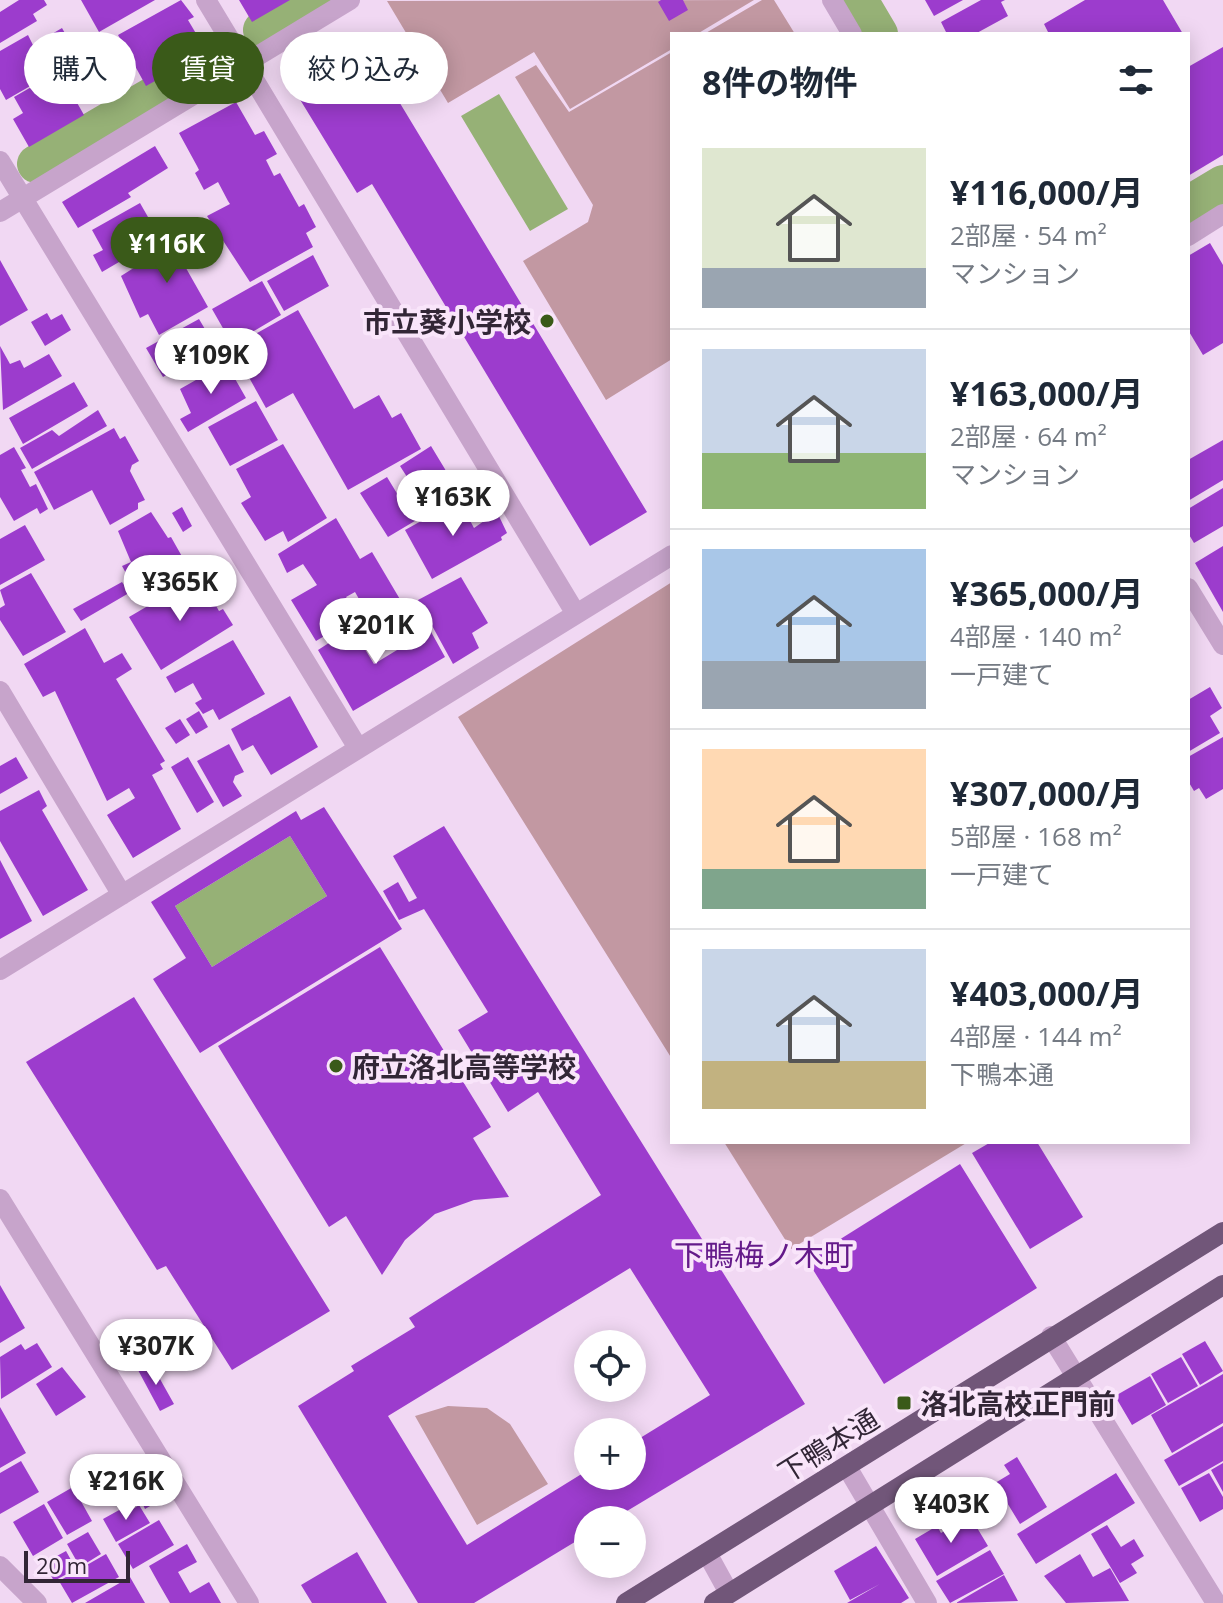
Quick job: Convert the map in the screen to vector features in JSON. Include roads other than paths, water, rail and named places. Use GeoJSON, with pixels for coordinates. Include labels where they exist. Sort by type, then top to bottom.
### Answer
{"type":"FeatureCollection","features":[{"type":"Feature","properties":{"kind":"main road","name":"下鴨本通"},"geometry":{"type":"LineString","coordinates":[[626,1603],[847,1467],[1051,1336],[1223,1232]]}},
{"type":"Feature","properties":{"kind":"main road"},"geometry":{"type":"LineString","coordinates":[[722,1598],[1223,1285]]}},
{"type":"Feature","properties":{"kind":"street"},"geometry":{"type":"LineString","coordinates":[[206,0],[225,32]]}},
{"type":"Feature","properties":{"kind":"street"},"geometry":{"type":"LineString","coordinates":[[264,52],[350,0]]}},
{"type":"Feature","properties":{"kind":"street"},"geometry":{"type":"LineString","coordinates":[[832,0],[851,32]]}},
{"type":"Feature","properties":{"kind":"street"},"geometry":{"type":"LineString","coordinates":[[264,97],[576,614]]}},
{"type":"Feature","properties":{"kind":"street"},"geometry":{"type":"LineString","coordinates":[[0,212],[178,104]]}},
{"type":"Feature","properties":{"kind":"street"},"geometry":{"type":"LineString","coordinates":[[0,161],[358,748]]}},
{"type":"Feature","properties":{"kind":"street"},"geometry":{"type":"LineString","coordinates":[[1190,235],[1223,214]]}},
{"type":"Feature","properties":{"kind":"street"},"geometry":{"type":"LineString","coordinates":[[0,970],[670,556]]}},
{"type":"Feature","properties":{"kind":"street"},"geometry":{"type":"LineString","coordinates":[[1190,591],[1223,645]]}},
{"type":"Feature","properties":{"kind":"street"},"geometry":{"type":"LineString","coordinates":[[0,691],[122,895]]}},
{"type":"Feature","properties":{"kind":"street"},"geometry":{"type":"LineString","coordinates":[[0,1199],[249,1603]]}},
{"type":"Feature","properties":{"kind":"street"},"geometry":{"type":"LineString","coordinates":[[1051,1336],[1216,1603]]}},
{"type":"Feature","properties":{"kind":"street"},"geometry":{"type":"LineString","coordinates":[[847,1467],[927,1603]]}},
{"type":"Feature","properties":{"kind":"street"},"geometry":{"type":"LineString","coordinates":[[707,1553],[722,1598]]}},
{"type":"Feature","properties":{"kind":"street"},"geometry":{"type":"LineString","coordinates":[[0,1566],[37,1603]]}},
{"type":"Feature","properties":{"kind":"waterway"},"geometry":{"type":"LineString","coordinates":[[262,30],[313,0]]}},
{"type":"Feature","properties":{"kind":"waterway"},"geometry":{"type":"LineString","coordinates":[[859,0],[878,32]]}},
{"type":"Feature","properties":{"kind":"waterway"},"geometry":{"type":"LineString","coordinates":[[36,164],[152,96]]}},
{"type":"Feature","properties":{"kind":"waterway"},"geometry":{"type":"LineString","coordinates":[[1190,204],[1223,184]]}},
{"type":"Feature","properties":{"kind":"place","name":"市立葵小学校"},"geometry":{"type":"Point","coordinates":[547,321]}},
{"type":"Feature","properties":{"kind":"place","name":"府立洛北高等学校"},"geometry":{"type":"Point","coordinates":[336,1066]}},
{"type":"Feature","properties":{"kind":"place","name":"洛北高校正門前"},"geometry":{"type":"Point","coordinates":[904,1403]}},
{"type":"Feature","properties":{"kind":"district","name":"下鴨梅ノ木町"},"geometry":{"type":"Point","coordinates":[764,1254]}}]}
